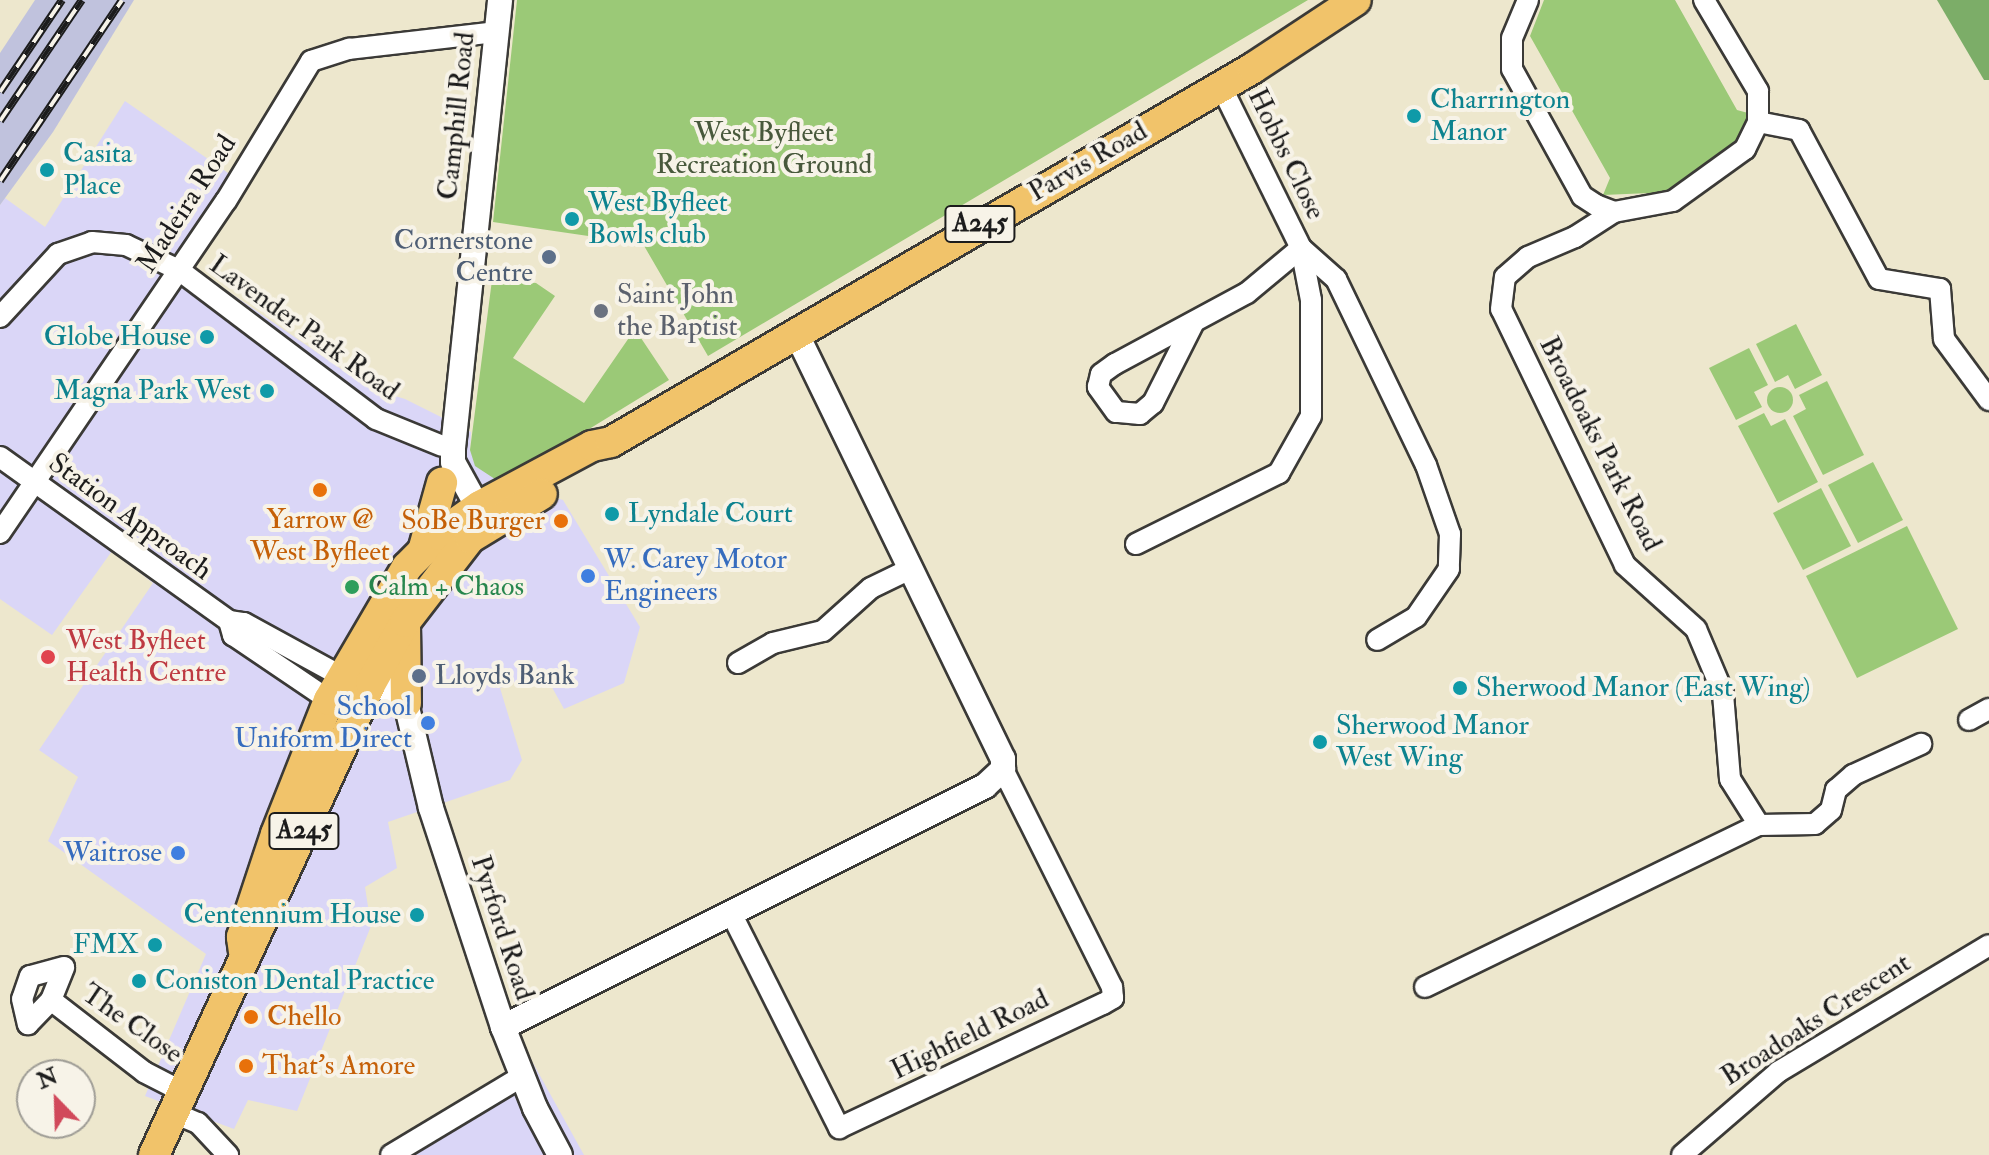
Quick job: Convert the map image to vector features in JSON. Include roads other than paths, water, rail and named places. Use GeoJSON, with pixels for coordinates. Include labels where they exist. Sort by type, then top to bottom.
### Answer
{"type":"FeatureCollection","features":[{"type":"Feature","properties":{"kind":"main road","name":"Parvis Road"},"geometry":{"type":"LineString","coordinates":[[476,522],[592,446],[611,442],[1221,86],[1356,0]]}},
{"type":"Feature","properties":{"kind":"main road"},"geometry":{"type":"LineString","coordinates":[[423,551],[442,483]]}},
{"type":"Feature","properties":{"kind":"main road","name":"A245"},"geometry":{"type":"LineString","coordinates":[[244,952],[242,937],[276,834],[335,688],[372,620],[423,551],[476,522]]}},
{"type":"Feature","properties":{"kind":"main road","name":"A245"},"geometry":{"type":"LineString","coordinates":[[154,1155],[244,952],[256,942],[366,695],[405,622],[476,522]]}},
{"type":"Feature","properties":{"kind":"main road"},"geometry":{"type":"LineString","coordinates":[[405,622],[407,707]]}},
{"type":"Feature","properties":{"kind":"street","name":"Camphill Road"},"geometry":{"type":"LineString","coordinates":[[442,483],[500,0]]}},
{"type":"Feature","properties":{"kind":"street"},"geometry":{"type":"LineString","coordinates":[[1528,0],[1512,38],[1512,69],[1582,196],[1614,212]]}},
{"type":"Feature","properties":{"kind":"street"},"geometry":{"type":"LineString","coordinates":[[1704,0],[1758,91],[1758,122],[1799,130],[1879,279],[1940,289],[1944,339],[1989,400]]}},
{"type":"Feature","properties":{"kind":"street","name":"Madeira Road"},"geometry":{"type":"LineString","coordinates":[[0,533],[179,270],[317,56],[496,32]]}},
{"type":"Feature","properties":{"kind":"street","name":"Hobbs Close"},"geometry":{"type":"LineString","coordinates":[[1136,544],[1279,473],[1311,416],[1311,300],[1301,248],[1221,86]]}},
{"type":"Feature","properties":{"kind":"street","name":"Broadoaks Park Road"},"geometry":{"type":"LineString","coordinates":[[1758,122],[1745,149],[1673,201],[1614,212],[1517,267],[1505,277],[1501,309],[1625,565],[1696,629],[1723,693],[1730,779],[1759,825]]}},
{"type":"Feature","properties":{"kind":"street"},"geometry":{"type":"LineString","coordinates":[[0,317],[44,265],[81,243],[126,245],[179,270]]}},
{"type":"Feature","properties":{"kind":"street","name":"Hobbs Close"},"geometry":{"type":"LineString","coordinates":[[1194,322],[1153,403],[1140,414],[1116,412],[1098,387],[1101,374],[1268,279],[1301,248]]}},
{"type":"Feature","properties":{"kind":"street"},"geometry":{"type":"LineString","coordinates":[[1301,248],[1336,279],[1426,465],[1450,534],[1449,569],[1416,617],[1377,640]]}},
{"type":"Feature","properties":{"kind":"street","name":"Lavender Park Road"},"geometry":{"type":"LineString","coordinates":[[179,270],[343,390],[376,419],[448,438]]}},
{"type":"Feature","properties":{"kind":"street","name":"Highfield Road"},"geometry":{"type":"LineString","coordinates":[[731,913],[839,1128],[1113,998],[1112,987],[1003,769],[796,332]]}},
{"type":"Feature","properties":{"kind":"street","name":"Camphill Road"},"geometry":{"type":"LineString","coordinates":[[448,438],[453,462],[476,522]]}},
{"type":"Feature","properties":{"kind":"street","name":"Station Approach"},"geometry":{"type":"LineString","coordinates":[[0,457],[229,621],[244,623],[335,688]]}},
{"type":"Feature","properties":{"kind":"street"},"geometry":{"type":"LineString","coordinates":[[442,483],[476,522]]}},
{"type":"Feature","properties":{"kind":"street"},"geometry":{"type":"LineString","coordinates":[[738,663],[773,643],[823,631],[871,588],[910,569]]}},
{"type":"Feature","properties":{"kind":"street"},"geometry":{"type":"LineString","coordinates":[[335,688],[407,707]]}},
{"type":"Feature","properties":{"kind":"street","name":"Pyrford Road"},"geometry":{"type":"LineString","coordinates":[[407,707],[431,808],[503,1027],[521,1077],[560,1155]]}},
{"type":"Feature","properties":{"kind":"street"},"geometry":{"type":"LineString","coordinates":[[1969,720],[1989,709]]}},
{"type":"Feature","properties":{"kind":"street"},"geometry":{"type":"LineString","coordinates":[[1425,987],[1759,825],[1815,824],[1831,810],[1836,790],[1853,775],[1921,744]]}},
{"type":"Feature","properties":{"kind":"street"},"geometry":{"type":"LineString","coordinates":[[503,1027],[985,786],[1003,769]]}},
{"type":"Feature","properties":{"kind":"street","name":"Broadoaks Crescent"},"geometry":{"type":"LineString","coordinates":[[1682,1155],[1778,1072],[1989,945]]}},
{"type":"Feature","properties":{"kind":"street","name":"The Close"},"geometry":{"type":"LineString","coordinates":[[51,1000],[144,1072],[178,1102],[228,1155]]}},
{"type":"Feature","properties":{"kind":"street"},"geometry":{"type":"LineString","coordinates":[[391,1155],[521,1077]]}},
{"type":"Feature","properties":{"kind":"railway"},"geometry":{"type":"LineString","coordinates":[[0,92],[62,0]]}},
{"type":"Feature","properties":{"kind":"railway"},"geometry":{"type":"LineString","coordinates":[[0,121],[82,0]]}},
{"type":"Feature","properties":{"kind":"railway"},"geometry":{"type":"LineString","coordinates":[[0,181],[122,0]]}},
{"type":"Feature","properties":{"kind":"place","name":"Charrington Manor"},"geometry":{"type":"Point","coordinates":[1414,116]}},
{"type":"Feature","properties":{"kind":"place","name":"Casita Place"},"geometry":{"type":"Point","coordinates":[47,170]}},
{"type":"Feature","properties":{"kind":"place","name":"West Byfleet Bowls club"},"geometry":{"type":"Point","coordinates":[572,219]}},
{"type":"Feature","properties":{"kind":"place","name":"Cornerstone Centre"},"geometry":{"type":"Point","coordinates":[549,257]}},
{"type":"Feature","properties":{"kind":"place","name":"Saint John the Baptist"},"geometry":{"type":"Point","coordinates":[601,311]}},
{"type":"Feature","properties":{"kind":"place","name":"Globe House"},"geometry":{"type":"Point","coordinates":[207,337]}},
{"type":"Feature","properties":{"kind":"place","name":"Magna Park West"},"geometry":{"type":"Point","coordinates":[267,391]}},
{"type":"Feature","properties":{"kind":"place","name":"Yarrow @ West Byfleet"},"geometry":{"type":"Point","coordinates":[320,490]}},
{"type":"Feature","properties":{"kind":"place","name":"Lyndale Court"},"geometry":{"type":"Point","coordinates":[612,514]}},
{"type":"Feature","properties":{"kind":"place","name":"SoBe Burger"},"geometry":{"type":"Point","coordinates":[561,521]}},
{"type":"Feature","properties":{"kind":"place","name":"W. Carey Motor Engineers"},"geometry":{"type":"Point","coordinates":[588,576]}},
{"type":"Feature","properties":{"kind":"place","name":"Calm + Chaos"},"geometry":{"type":"Point","coordinates":[352,587]}},
{"type":"Feature","properties":{"kind":"place","name":"West Byfleet Health Centre"},"geometry":{"type":"Point","coordinates":[48,657]}},
{"type":"Feature","properties":{"kind":"place","name":"Lloyds Bank"},"geometry":{"type":"Point","coordinates":[419,676]}},
{"type":"Feature","properties":{"kind":"place","name":"Sherwood Manor (East Wing)"},"geometry":{"type":"Point","coordinates":[1460,688]}},
{"type":"Feature","properties":{"kind":"place","name":"School Uniform Direct"},"geometry":{"type":"Point","coordinates":[428,723]}},
{"type":"Feature","properties":{"kind":"place","name":"Sherwood Manor West Wing"},"geometry":{"type":"Point","coordinates":[1320,742]}},
{"type":"Feature","properties":{"kind":"place","name":"Waitrose"},"geometry":{"type":"Point","coordinates":[178,853]}},
{"type":"Feature","properties":{"kind":"place","name":"Centennium House"},"geometry":{"type":"Point","coordinates":[417,915]}},
{"type":"Feature","properties":{"kind":"place","name":"FMX"},"geometry":{"type":"Point","coordinates":[155,945]}},
{"type":"Feature","properties":{"kind":"place","name":"Coniston Dental Practice"},"geometry":{"type":"Point","coordinates":[139,981]}},
{"type":"Feature","properties":{"kind":"place","name":"Chello"},"geometry":{"type":"Point","coordinates":[251,1017]}},
{"type":"Feature","properties":{"kind":"place","name":"That's Amore"},"geometry":{"type":"Point","coordinates":[246,1066]}},
{"type":"Feature","properties":{"kind":"park label","name":"West Byfleet Recreation Ground"},"geometry":{"type":"Point","coordinates":[764,149]}}]}
